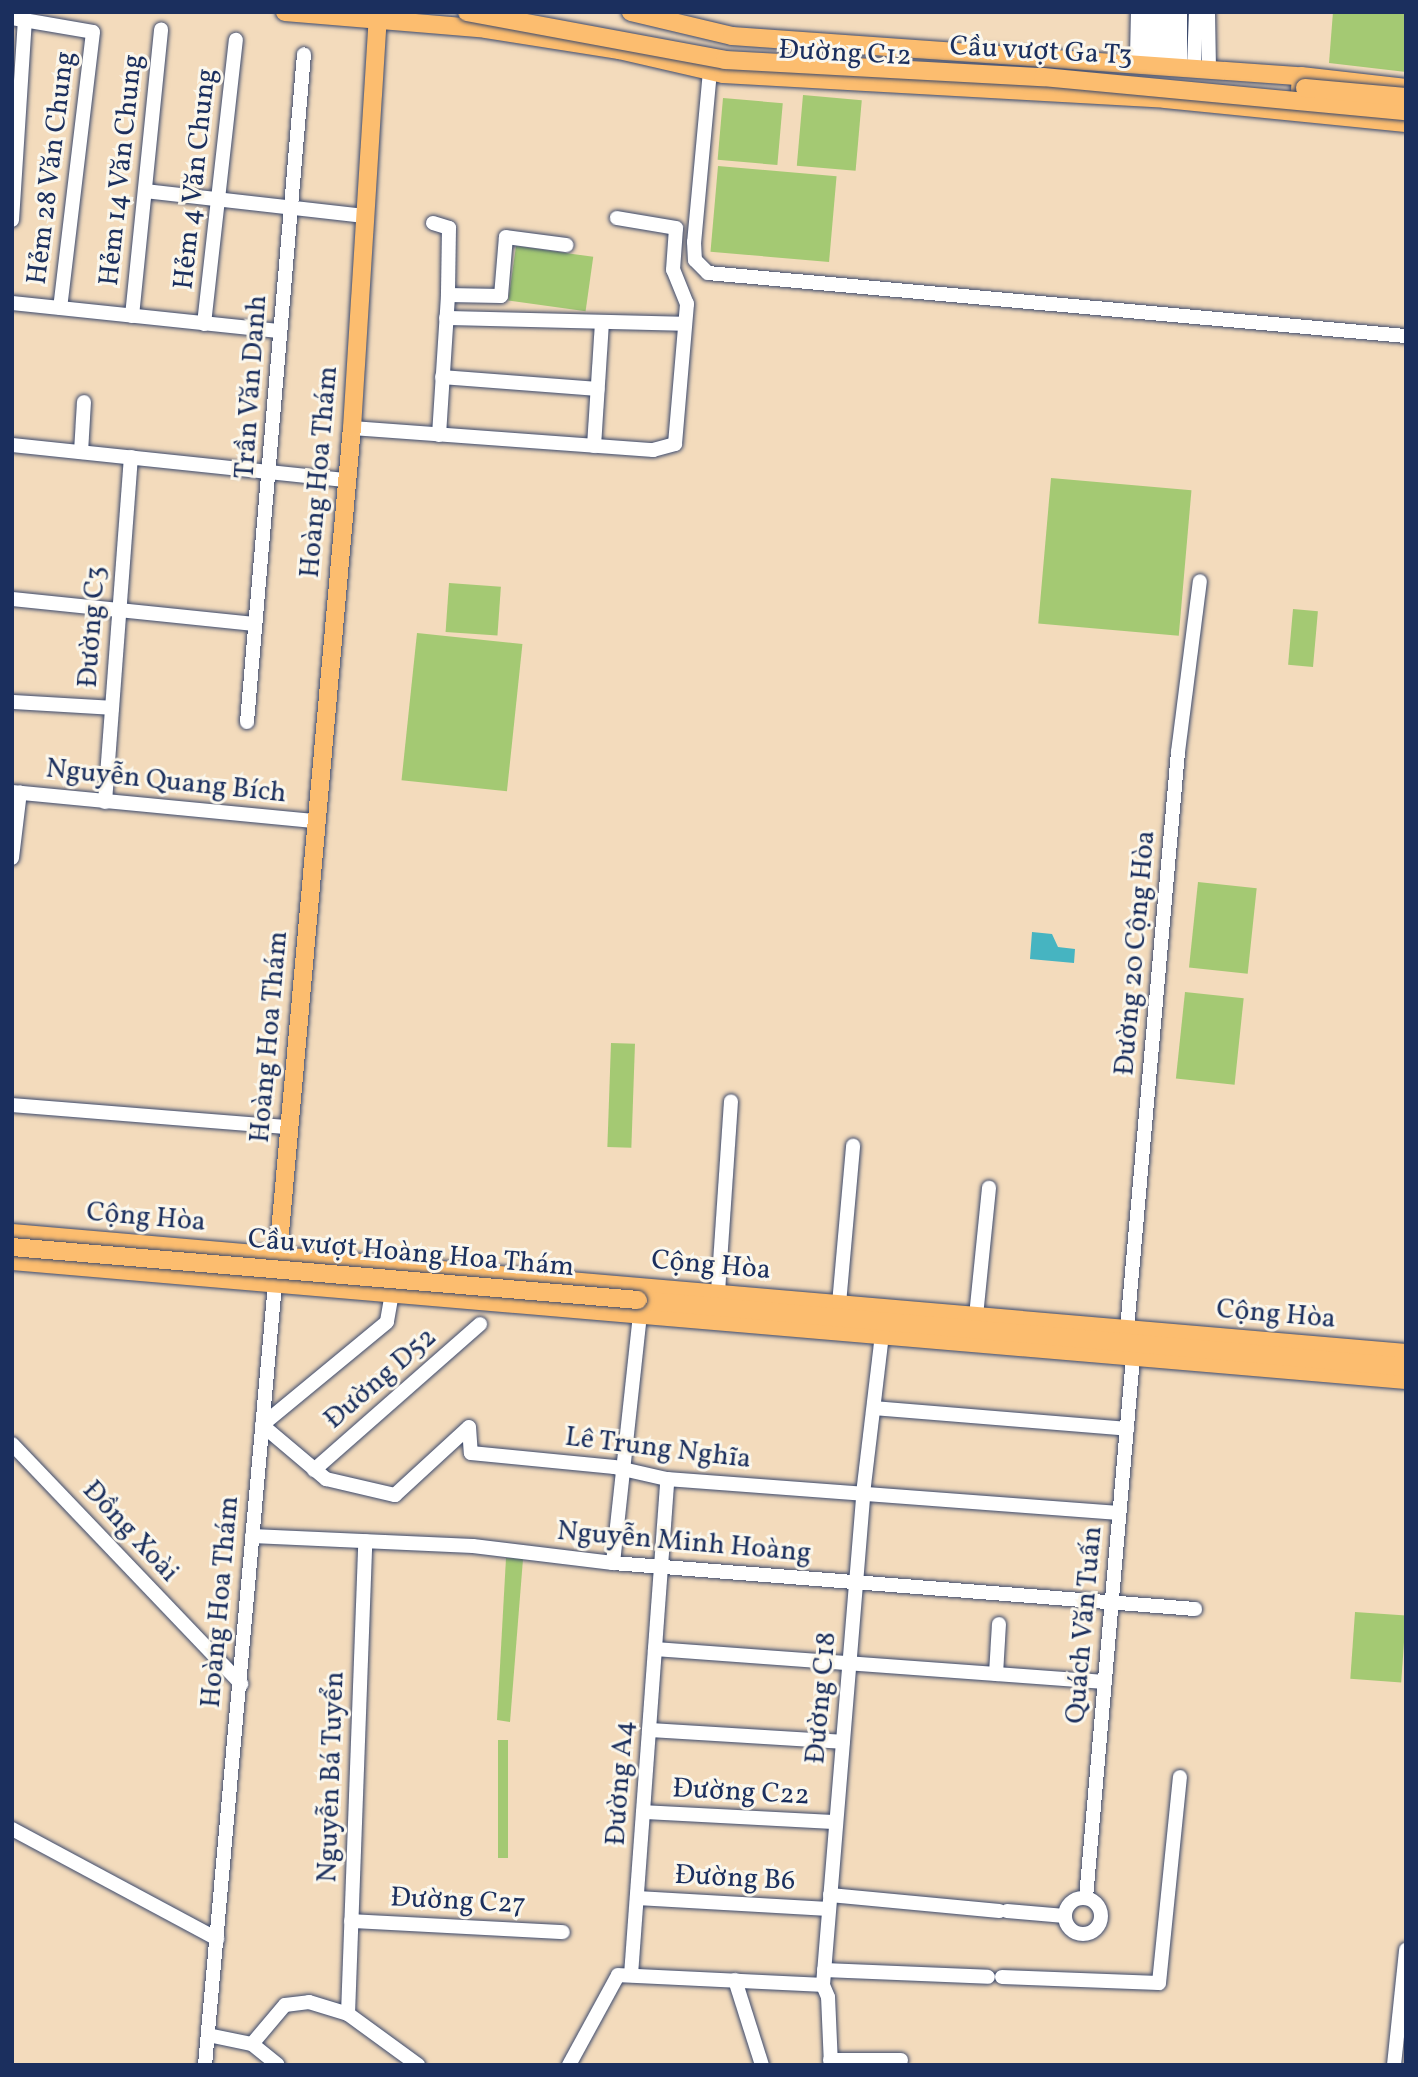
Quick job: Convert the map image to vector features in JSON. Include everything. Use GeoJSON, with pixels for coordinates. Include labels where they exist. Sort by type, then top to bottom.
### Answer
{"type":"FeatureCollection","features":[{"type":"Feature","properties":{"kind":"main road","name":"Đường C12"},"geometry":{"type":"LineString","coordinates":[[285,12],[378,15],[486,29],[710,71],[1207,102],[1406,123]]}},
{"type":"Feature","properties":{"kind":"main road","name":"Cầu vượt Ga T3"},"geometry":{"type":"LineString","coordinates":[[467,12],[725,60],[1043,77],[1406,111]]}},
{"type":"Feature","properties":{"kind":"main road","name":"Cầu vượt Ga T3"},"geometry":{"type":"LineString","coordinates":[[542,12],[727,50],[989,63],[1406,97]]}},
{"type":"Feature","properties":{"kind":"main road","name":"Đường C12"},"geometry":{"type":"LineString","coordinates":[[631,12],[732,36],[1170,65],[1406,88]]}},
{"type":"Feature","properties":{"kind":"main road","name":"Hoàng Hoa Thám"},"geometry":{"type":"LineString","coordinates":[[275,1283],[314,821],[352,428],[378,15]]}},
{"type":"Feature","properties":{"kind":"main road"},"geometry":{"type":"LineString","coordinates":[[947,86],[958,49]]}},
{"type":"Feature","properties":{"kind":"main road"},"geometry":{"type":"LineString","coordinates":[[1165,99],[1170,65]]}},
{"type":"Feature","properties":{"kind":"main road"},"geometry":{"type":"LineString","coordinates":[[1170,65],[1207,102]]}},
{"type":"Feature","properties":{"kind":"main road"},"geometry":{"type":"LineString","coordinates":[[1298,111],[1299,76]]}},
{"type":"Feature","properties":{"kind":"main road","name":"Cộng Hòa"},"geometry":{"type":"LineString","coordinates":[[12,1233],[1406,1353]]}},
{"type":"Feature","properties":{"kind":"main road","name":"Cầu vượt Hoàng Hoa Thám"},"geometry":{"type":"LineString","coordinates":[[12,1247],[639,1306]]}},
{"type":"Feature","properties":{"kind":"main road"},"geometry":{"type":"LineString","coordinates":[[201,1278],[203,1249]]}},
{"type":"Feature","properties":{"kind":"main road","name":"Cộng Hòa"},"geometry":{"type":"LineString","coordinates":[[12,1261],[392,1293],[639,1306],[1406,1367]]}},
{"type":"Feature","properties":{"kind":"main road"},"geometry":{"type":"LineString","coordinates":[[346,1289],[349,1261]]}},
{"type":"Feature","properties":{"kind":"main road","name":"Cộng Hòa"},"geometry":{"type":"LineString","coordinates":[[639,1306],[883,1335],[1406,1381]]}},
{"type":"Feature","properties":{"kind":"street"},"geometry":{"type":"LineString","coordinates":[[1138,12],[1170,65]]}},
{"type":"Feature","properties":{"kind":"street"},"geometry":{"type":"LineString","coordinates":[[1158,12],[1169,17],[1170,65],[1148,16],[1158,12]]}},
{"type":"Feature","properties":{"kind":"street"},"geometry":{"type":"LineString","coordinates":[[1170,65],[1180,12]]}},
{"type":"Feature","properties":{"kind":"street"},"geometry":{"type":"LineString","coordinates":[[1170,65],[1196,12]]}},
{"type":"Feature","properties":{"kind":"street"},"geometry":{"type":"LineString","coordinates":[[1170,65],[1208,12]]}},
{"type":"Feature","properties":{"kind":"street"},"geometry":{"type":"LineString","coordinates":[[12,220],[19,19]]}},
{"type":"Feature","properties":{"kind":"street","name":"Hẻm 28 Văn Chung"},"geometry":{"type":"LineString","coordinates":[[19,19],[93,32],[61,308]]}},
{"type":"Feature","properties":{"kind":"street","name":"Hẻm 14 Văn Chung"},"geometry":{"type":"LineString","coordinates":[[132,316],[161,29]]}},
{"type":"Feature","properties":{"kind":"street","name":"Hẻm 4 Văn Chung"},"geometry":{"type":"LineString","coordinates":[[204,324],[236,40]]}},
{"type":"Feature","properties":{"kind":"street","name":"Trần Văn Danh"},"geometry":{"type":"LineString","coordinates":[[247,722],[272,471],[279,331],[304,54]]}},
{"type":"Feature","properties":{"kind":"street"},"geometry":{"type":"LineString","coordinates":[[710,71],[694,243],[695,260],[708,274],[1406,336]]}},
{"type":"Feature","properties":{"kind":"street"},"geometry":{"type":"LineString","coordinates":[[145,191],[365,216]]}},
{"type":"Feature","properties":{"kind":"street"},"geometry":{"type":"LineString","coordinates":[[352,428],[653,450],[675,444],[687,304],[673,270],[676,228],[617,218]]}},
{"type":"Feature","properties":{"kind":"street"},"geometry":{"type":"LineString","coordinates":[[433,223],[450,228],[439,435]]}},
{"type":"Feature","properties":{"kind":"street"},"geometry":{"type":"LineString","coordinates":[[448,295],[501,296],[506,237],[566,245]]}},
{"type":"Feature","properties":{"kind":"street"},"geometry":{"type":"LineString","coordinates":[[12,303],[279,331]]}},
{"type":"Feature","properties":{"kind":"street"},"geometry":{"type":"LineString","coordinates":[[446,318],[685,324]]}},
{"type":"Feature","properties":{"kind":"street"},"geometry":{"type":"LineString","coordinates":[[594,446],[602,323]]}},
{"type":"Feature","properties":{"kind":"street"},"geometry":{"type":"LineString","coordinates":[[442,377],[598,389]]}},
{"type":"Feature","properties":{"kind":"street"},"geometry":{"type":"LineString","coordinates":[[81,452],[84,402]]}},
{"type":"Feature","properties":{"kind":"street"},"geometry":{"type":"LineString","coordinates":[[12,445],[347,480]]}},
{"type":"Feature","properties":{"kind":"street","name":"Đường C3"},"geometry":{"type":"LineString","coordinates":[[106,802],[131,457]]}},
{"type":"Feature","properties":{"kind":"street","name":"Đường 20 Cộng Hòa"},"geometry":{"type":"LineString","coordinates":[[1127,1329],[1178,752],[1199,581]]}},
{"type":"Feature","properties":{"kind":"street"},"geometry":{"type":"LineString","coordinates":[[12,599],[255,624]]}},
{"type":"Feature","properties":{"kind":"street"},"geometry":{"type":"LineString","coordinates":[[12,702],[112,708]]}},
{"type":"Feature","properties":{"kind":"street"},"geometry":{"type":"LineString","coordinates":[[12,858],[16,792]]}},
{"type":"Feature","properties":{"kind":"street","name":"Nguyễn Quang Bích"},"geometry":{"type":"LineString","coordinates":[[16,792],[314,821]]}},
{"type":"Feature","properties":{"kind":"street"},"geometry":{"type":"LineString","coordinates":[[718,1292],[731,1101]]}},
{"type":"Feature","properties":{"kind":"street"},"geometry":{"type":"LineString","coordinates":[[12,1105],[288,1127]]}},
{"type":"Feature","properties":{"kind":"street"},"geometry":{"type":"LineString","coordinates":[[839,1304],[853,1146]]}},
{"type":"Feature","properties":{"kind":"street"},"geometry":{"type":"LineString","coordinates":[[976,1316],[989,1188]]}},
{"type":"Feature","properties":{"kind":"street","name":"Hoàng Hoa Thám"},"geometry":{"type":"LineString","coordinates":[[205,2065],[275,1283]]}},
{"type":"Feature","properties":{"kind":"street"},"geometry":{"type":"LineString","coordinates":[[262,1425],[387,1322],[392,1293]]}},
{"type":"Feature","properties":{"kind":"street"},"geometry":{"type":"LineString","coordinates":[[612,1563],[639,1306]]}},
{"type":"Feature","properties":{"kind":"street","name":"Đường D52"},"geometry":{"type":"LineString","coordinates":[[314,1470],[480,1324]]}},
{"type":"Feature","properties":{"kind":"street","name":"Đường C18"},"geometry":{"type":"LineString","coordinates":[[831,2062],[828,1997],[824,1978],[863,1494],[883,1335]]}},
{"type":"Feature","properties":{"kind":"street","name":"Quách Văn Tuấn"},"geometry":{"type":"LineString","coordinates":[[1086,1898],[1133,1357]]}},
{"type":"Feature","properties":{"kind":"street"},"geometry":{"type":"LineString","coordinates":[[874,1408],[1127,1429]]}},
{"type":"Feature","properties":{"kind":"street","name":"Lê Trung Nghĩa"},"geometry":{"type":"LineString","coordinates":[[262,1425],[314,1470],[330,1480],[394,1495],[469,1427],[471,1453],[622,1469],[667,1479],[1119,1513]]}},
{"type":"Feature","properties":{"kind":"street","name":"Đồng Xoài"},"geometry":{"type":"LineString","coordinates":[[12,1444],[240,1684]]}},
{"type":"Feature","properties":{"kind":"street","name":"Đường A4"},"geometry":{"type":"LineString","coordinates":[[631,1975],[667,1479]]}},
{"type":"Feature","properties":{"kind":"street","name":"Nguyễn Minh Hoàng"},"geometry":{"type":"LineString","coordinates":[[252,1536],[473,1546],[612,1563],[1195,1609]]}},
{"type":"Feature","properties":{"kind":"street","name":"Nguyễn Bá Tuyển"},"geometry":{"type":"LineString","coordinates":[[348,2014],[365,1541]]}},
{"type":"Feature","properties":{"kind":"street"},"geometry":{"type":"LineString","coordinates":[[996,1674],[999,1624]]}},
{"type":"Feature","properties":{"kind":"street"},"geometry":{"type":"LineString","coordinates":[[655,1649],[1105,1682]]}},
{"type":"Feature","properties":{"kind":"street"},"geometry":{"type":"LineString","coordinates":[[649,1730],[843,1742]]}},
{"type":"Feature","properties":{"kind":"street"},"geometry":{"type":"LineString","coordinates":[[569,2065],[614,1980],[631,1975],[735,1980],[995,1977],[1159,1983],[1180,1777]]}},
{"type":"Feature","properties":{"kind":"street","name":"Đường C22"},"geometry":{"type":"LineString","coordinates":[[643,1812],[836,1822]]}},
{"type":"Feature","properties":{"kind":"street"},"geometry":{"type":"LineString","coordinates":[[12,1829],[217,1939]]}},
{"type":"Feature","properties":{"kind":"street","name":"Đường B6"},"geometry":{"type":"LineString","coordinates":[[637,1898],[830,1902],[1065,1916]]}},
{"type":"Feature","properties":{"kind":"street"},"geometry":{"type":"LineString","coordinates":[[1086,1898],[1100,1908],[1097,1928],[1077,1933],[1065,1916],[1071,1903],[1086,1898]]}},
{"type":"Feature","properties":{"kind":"street","name":"Đường C27"},"geometry":{"type":"LineString","coordinates":[[351,1921],[563,1932]]}},
{"type":"Feature","properties":{"kind":"street"},"geometry":{"type":"LineString","coordinates":[[1394,2065],[1406,1950]]}},
{"type":"Feature","properties":{"kind":"street"},"geometry":{"type":"LineString","coordinates":[[735,1980],[762,2065]]}},
{"type":"Feature","properties":{"kind":"street"},"geometry":{"type":"LineString","coordinates":[[252,2044],[277,2012],[293,2002],[321,2004],[348,2014],[418,2065]]}},
{"type":"Feature","properties":{"kind":"street"},"geometry":{"type":"LineString","coordinates":[[208,2035],[252,2044],[278,2065]]}},
{"type":"Feature","properties":{"kind":"street"},"geometry":{"type":"LineString","coordinates":[[831,2062],[901,2060]]}},
{"type":"Feature","properties":{"kind":"green space"},"geometry":{"type":"Polygon","coordinates":[[[1333,12],[1406,12],[1406,72],[1329,63],[1333,12]]]}},
{"type":"Feature","properties":{"kind":"green space"},"geometry":{"type":"Polygon","coordinates":[[[803,95],[862,100],[856,171],[797,166],[803,95]]]}},
{"type":"Feature","properties":{"kind":"green space"},"geometry":{"type":"Polygon","coordinates":[[[723,98],[783,103],[777,165],[718,160],[723,98]]]}},
{"type":"Feature","properties":{"kind":"green space"},"geometry":{"type":"Polygon","coordinates":[[[718,166],[837,176],[829,262],[711,252],[718,166]]]}},
{"type":"Feature","properties":{"kind":"green space"},"geometry":{"type":"Polygon","coordinates":[[[516,246],[593,257],[586,311],[508,300],[516,246]]]}},
{"type":"Feature","properties":{"kind":"green space"},"geometry":{"type":"Polygon","coordinates":[[[1051,478],[1191,490],[1179,636],[1038,623],[1051,478]]]}},
{"type":"Feature","properties":{"kind":"green space"},"geometry":{"type":"Polygon","coordinates":[[[449,583],[501,587],[497,636],[446,632],[449,583]]]}},
{"type":"Feature","properties":{"kind":"green space"},"geometry":{"type":"Polygon","coordinates":[[[1293,609],[1318,611],[1313,667],[1288,665],[1293,609]]]}},
{"type":"Feature","properties":{"kind":"green space"},"geometry":{"type":"Polygon","coordinates":[[[417,633],[522,644],[507,791],[402,780],[417,633]]]}},
{"type":"Feature","properties":{"kind":"green space"},"geometry":{"type":"Polygon","coordinates":[[[1198,882],[1257,888],[1248,974],[1189,968],[1198,882]]]}},
{"type":"Feature","properties":{"kind":"green space"},"geometry":{"type":"Polygon","coordinates":[[[1185,992],[1244,998],[1235,1085],[1176,1079],[1185,992]]]}},
{"type":"Feature","properties":{"kind":"green space"},"geometry":{"type":"Polygon","coordinates":[[[611,1043],[635,1044],[631,1148],[607,1147],[611,1043]]]}},
{"type":"Feature","properties":{"kind":"green space"},"geometry":{"type":"Polygon","coordinates":[[[506,1558],[523,1559],[510,1722],[497,1720],[506,1558]]]}},
{"type":"Feature","properties":{"kind":"green space"},"geometry":{"type":"Polygon","coordinates":[[[1355,1612],[1406,1616],[1401,1682],[1350,1679],[1355,1612]]]}},
{"type":"Feature","properties":{"kind":"green space"},"geometry":{"type":"Polygon","coordinates":[[[498,1740],[508,1740],[508,1858],[498,1858],[498,1740]]]}},
{"type":"Feature","properties":{"kind":"water"},"geometry":{"type":"Polygon","coordinates":[[[1032,932],[1052,934],[1058,947],[1075,949],[1074,963],[1030,959],[1032,932]]]}}]}
